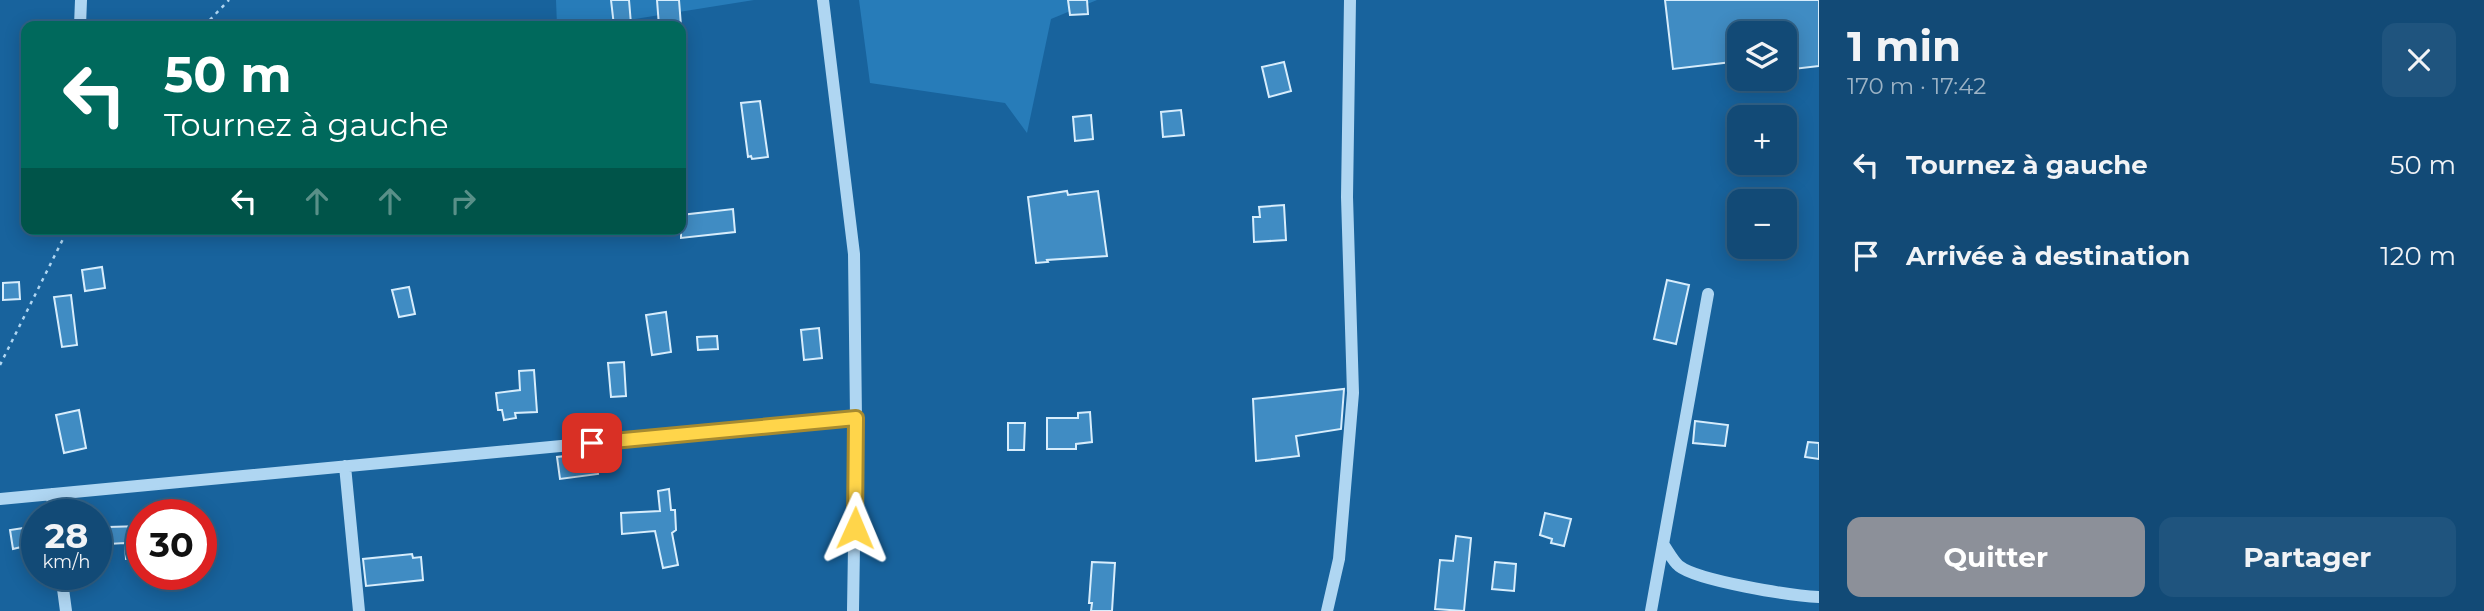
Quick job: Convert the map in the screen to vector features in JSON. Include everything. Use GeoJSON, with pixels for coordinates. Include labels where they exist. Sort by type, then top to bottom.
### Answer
{"type":"FeatureCollection","features":[{"type":"Feature","properties":{"kind":"street"},"geometry":{"type":"LineString","coordinates":[[80,21],[81,0]]}},
{"type":"Feature","properties":{"kind":"street"},"geometry":{"type":"LineString","coordinates":[[823,0],[854,254],[856,418],[853,611]]}},
{"type":"Feature","properties":{"kind":"street"},"geometry":{"type":"LineString","coordinates":[[1327,611],[1339,559],[1353,393],[1347,197],[1350,0]]}},
{"type":"Feature","properties":{"kind":"street"},"geometry":{"type":"LineString","coordinates":[[1651,611],[1708,294]]}},
{"type":"Feature","properties":{"kind":"street"},"geometry":{"type":"LineString","coordinates":[[0,499],[856,418]]}},
{"type":"Feature","properties":{"kind":"street"},"geometry":{"type":"LineString","coordinates":[[345,466],[359,611]]}},
{"type":"Feature","properties":{"kind":"street"},"geometry":{"type":"LineString","coordinates":[[52,494],[52,499]]}},
{"type":"Feature","properties":{"kind":"street"},"geometry":{"type":"LineString","coordinates":[[1663,544],[1678,566],[1692,572],[1721,581],[1819,597]]}},
{"type":"Feature","properties":{"kind":"street"},"geometry":{"type":"LineString","coordinates":[[63,590],[66,611]]}},
{"type":"Feature","properties":{"kind":"path"},"geometry":{"type":"LineString","coordinates":[[209,21],[229,0]]}},
{"type":"Feature","properties":{"kind":"path"},"geometry":{"type":"LineString","coordinates":[[0,365],[65,235]]}},
{"type":"Feature","properties":{"kind":"shaded area"},"geometry":{"type":"Polygon","coordinates":[[[556,0],[754,0],[622,21],[557,21],[556,0]]]}},
{"type":"Feature","properties":{"kind":"shaded area"},"geometry":{"type":"Polygon","coordinates":[[[859,0],[1097,0],[1051,19],[1027,133],[1005,103],[870,83],[859,0]]]}},
{"type":"Feature","properties":{"kind":"building"},"geometry":{"type":"Polygon","coordinates":[[[611,0],[629,0],[631,21],[613,21],[611,0]]]}},
{"type":"Feature","properties":{"kind":"building"},"geometry":{"type":"Polygon","coordinates":[[[657,0],[679,0],[681,21],[659,21],[657,0]]]}},
{"type":"Feature","properties":{"kind":"building"},"geometry":{"type":"Polygon","coordinates":[[[1068,0],[1087,0],[1088,14],[1070,15],[1068,0]]]}},
{"type":"Feature","properties":{"kind":"building"},"geometry":{"type":"Polygon","coordinates":[[[1665,0],[1819,0],[1819,66],[1797,69],[1797,21],[1727,21],[1727,63],[1673,69],[1665,0]]]}},
{"type":"Feature","properties":{"kind":"building"},"geometry":{"type":"Polygon","coordinates":[[[1284,62],[1291,91],[1269,97],[1262,67],[1284,62]]]}},
{"type":"Feature","properties":{"kind":"building"},"geometry":{"type":"Polygon","coordinates":[[[760,101],[768,157],[752,159],[751,156],[748,157],[741,103],[760,101]]]}},
{"type":"Feature","properties":{"kind":"building"},"geometry":{"type":"Polygon","coordinates":[[[1181,110],[1184,135],[1163,137],[1161,112],[1181,110]]]}},
{"type":"Feature","properties":{"kind":"building"},"geometry":{"type":"Polygon","coordinates":[[[1091,115],[1093,139],[1075,141],[1073,117],[1091,115]]]}},
{"type":"Feature","properties":{"kind":"building"},"geometry":{"type":"Polygon","coordinates":[[[1067,191],[1068,195],[1098,191],[1107,256],[1036,263],[1028,197],[1067,191]]]}},
{"type":"Feature","properties":{"kind":"building"},"geometry":{"type":"Polygon","coordinates":[[[1284,205],[1286,240],[1254,242],[1253,217],[1260,217],[1259,207],[1284,205]]]}},
{"type":"Feature","properties":{"kind":"building"},"geometry":{"type":"Polygon","coordinates":[[[733,209],[735,232],[681,238],[681,235],[686,235],[686,214],[733,209]]]}},
{"type":"Feature","properties":{"kind":"building"},"geometry":{"type":"Polygon","coordinates":[[[102,267],[105,288],[85,291],[82,270],[102,267]]]}},
{"type":"Feature","properties":{"kind":"building"},"geometry":{"type":"Polygon","coordinates":[[[1667,280],[1689,285],[1676,344],[1654,339],[1667,280]]]}},
{"type":"Feature","properties":{"kind":"building"},"geometry":{"type":"Polygon","coordinates":[[[19,282],[20,299],[3,300],[3,283],[19,282]]]}},
{"type":"Feature","properties":{"kind":"building"},"geometry":{"type":"Polygon","coordinates":[[[409,287],[415,314],[399,317],[392,290],[409,287]]]}},
{"type":"Feature","properties":{"kind":"building"},"geometry":{"type":"Polygon","coordinates":[[[71,295],[77,345],[62,347],[54,297],[71,295]]]}},
{"type":"Feature","properties":{"kind":"building"},"geometry":{"type":"Polygon","coordinates":[[[666,312],[671,352],[652,355],[646,315],[666,312]]]}},
{"type":"Feature","properties":{"kind":"building"},"geometry":{"type":"Polygon","coordinates":[[[819,328],[822,358],[804,360],[801,330],[819,328]]]}},
{"type":"Feature","properties":{"kind":"building"},"geometry":{"type":"Polygon","coordinates":[[[717,336],[718,349],[698,350],[697,337],[717,336]]]}},
{"type":"Feature","properties":{"kind":"building"},"geometry":{"type":"Polygon","coordinates":[[[624,362],[626,396],[611,397],[608,363],[624,362]]]}},
{"type":"Feature","properties":{"kind":"building"},"geometry":{"type":"Polygon","coordinates":[[[534,370],[537,412],[515,413],[516,418],[504,420],[502,410],[498,410],[496,393],[520,390],[519,371],[534,370]]]}},
{"type":"Feature","properties":{"kind":"building"},"geometry":{"type":"Polygon","coordinates":[[[1344,389],[1341,429],[1296,436],[1299,456],[1256,461],[1253,399],[1344,389]]]}},
{"type":"Feature","properties":{"kind":"building"},"geometry":{"type":"Polygon","coordinates":[[[79,410],[86,448],[64,453],[56,415],[79,410]]]}},
{"type":"Feature","properties":{"kind":"building"},"geometry":{"type":"Polygon","coordinates":[[[1090,412],[1092,442],[1076,444],[1076,449],[1047,449],[1047,418],[1078,418],[1078,413],[1090,412]]]}},
{"type":"Feature","properties":{"kind":"building"},"geometry":{"type":"Polygon","coordinates":[[[1695,421],[1728,425],[1725,446],[1693,443],[1695,421]]]}},
{"type":"Feature","properties":{"kind":"building"},"geometry":{"type":"Polygon","coordinates":[[[1008,423],[1025,423],[1024,450],[1008,450],[1008,423]]]}},
{"type":"Feature","properties":{"kind":"building"},"geometry":{"type":"Polygon","coordinates":[[[1808,442],[1819,443],[1819,459],[1805,457],[1808,442]]]}},
{"type":"Feature","properties":{"kind":"building"},"geometry":{"type":"Polygon","coordinates":[[[583,454],[583,460],[596,458],[598,474],[560,479],[557,457],[583,454]]]}},
{"type":"Feature","properties":{"kind":"building"},"geometry":{"type":"Polygon","coordinates":[[[669,489],[671,510],[675,510],[676,530],[672,533],[678,565],[663,568],[655,531],[622,534],[621,513],[660,511],[658,491],[669,489]]]}},
{"type":"Feature","properties":{"kind":"building"},"geometry":{"type":"Polygon","coordinates":[[[1545,513],[1571,519],[1564,546],[1551,543],[1552,539],[1540,535],[1545,513]]]}},
{"type":"Feature","properties":{"kind":"building"},"geometry":{"type":"Polygon","coordinates":[[[126,526],[126,559],[125,543],[112,544],[112,527],[126,526]]]}},
{"type":"Feature","properties":{"kind":"building"},"geometry":{"type":"Polygon","coordinates":[[[21,528],[21,547],[13,549],[10,530],[21,528]]]}},
{"type":"Feature","properties":{"kind":"building"},"geometry":{"type":"Polygon","coordinates":[[[1456,536],[1471,538],[1464,611],[1435,609],[1440,560],[1453,561],[1456,536]]]}},
{"type":"Feature","properties":{"kind":"building"},"geometry":{"type":"Polygon","coordinates":[[[412,554],[413,558],[421,557],[423,580],[366,586],[363,559],[412,554]]]}},
{"type":"Feature","properties":{"kind":"building"},"geometry":{"type":"Polygon","coordinates":[[[1092,562],[1115,563],[1112,611],[1091,611],[1092,603],[1089,603],[1092,562]]]}},
{"type":"Feature","properties":{"kind":"building"},"geometry":{"type":"Polygon","coordinates":[[[1495,562],[1516,564],[1514,591],[1492,589],[1495,562]]]}},
{"type":"Feature","properties":{"kind":"route"},"geometry":{"type":"LineString","coordinates":[[592,443],[856,418],[855,528]]}}]}
